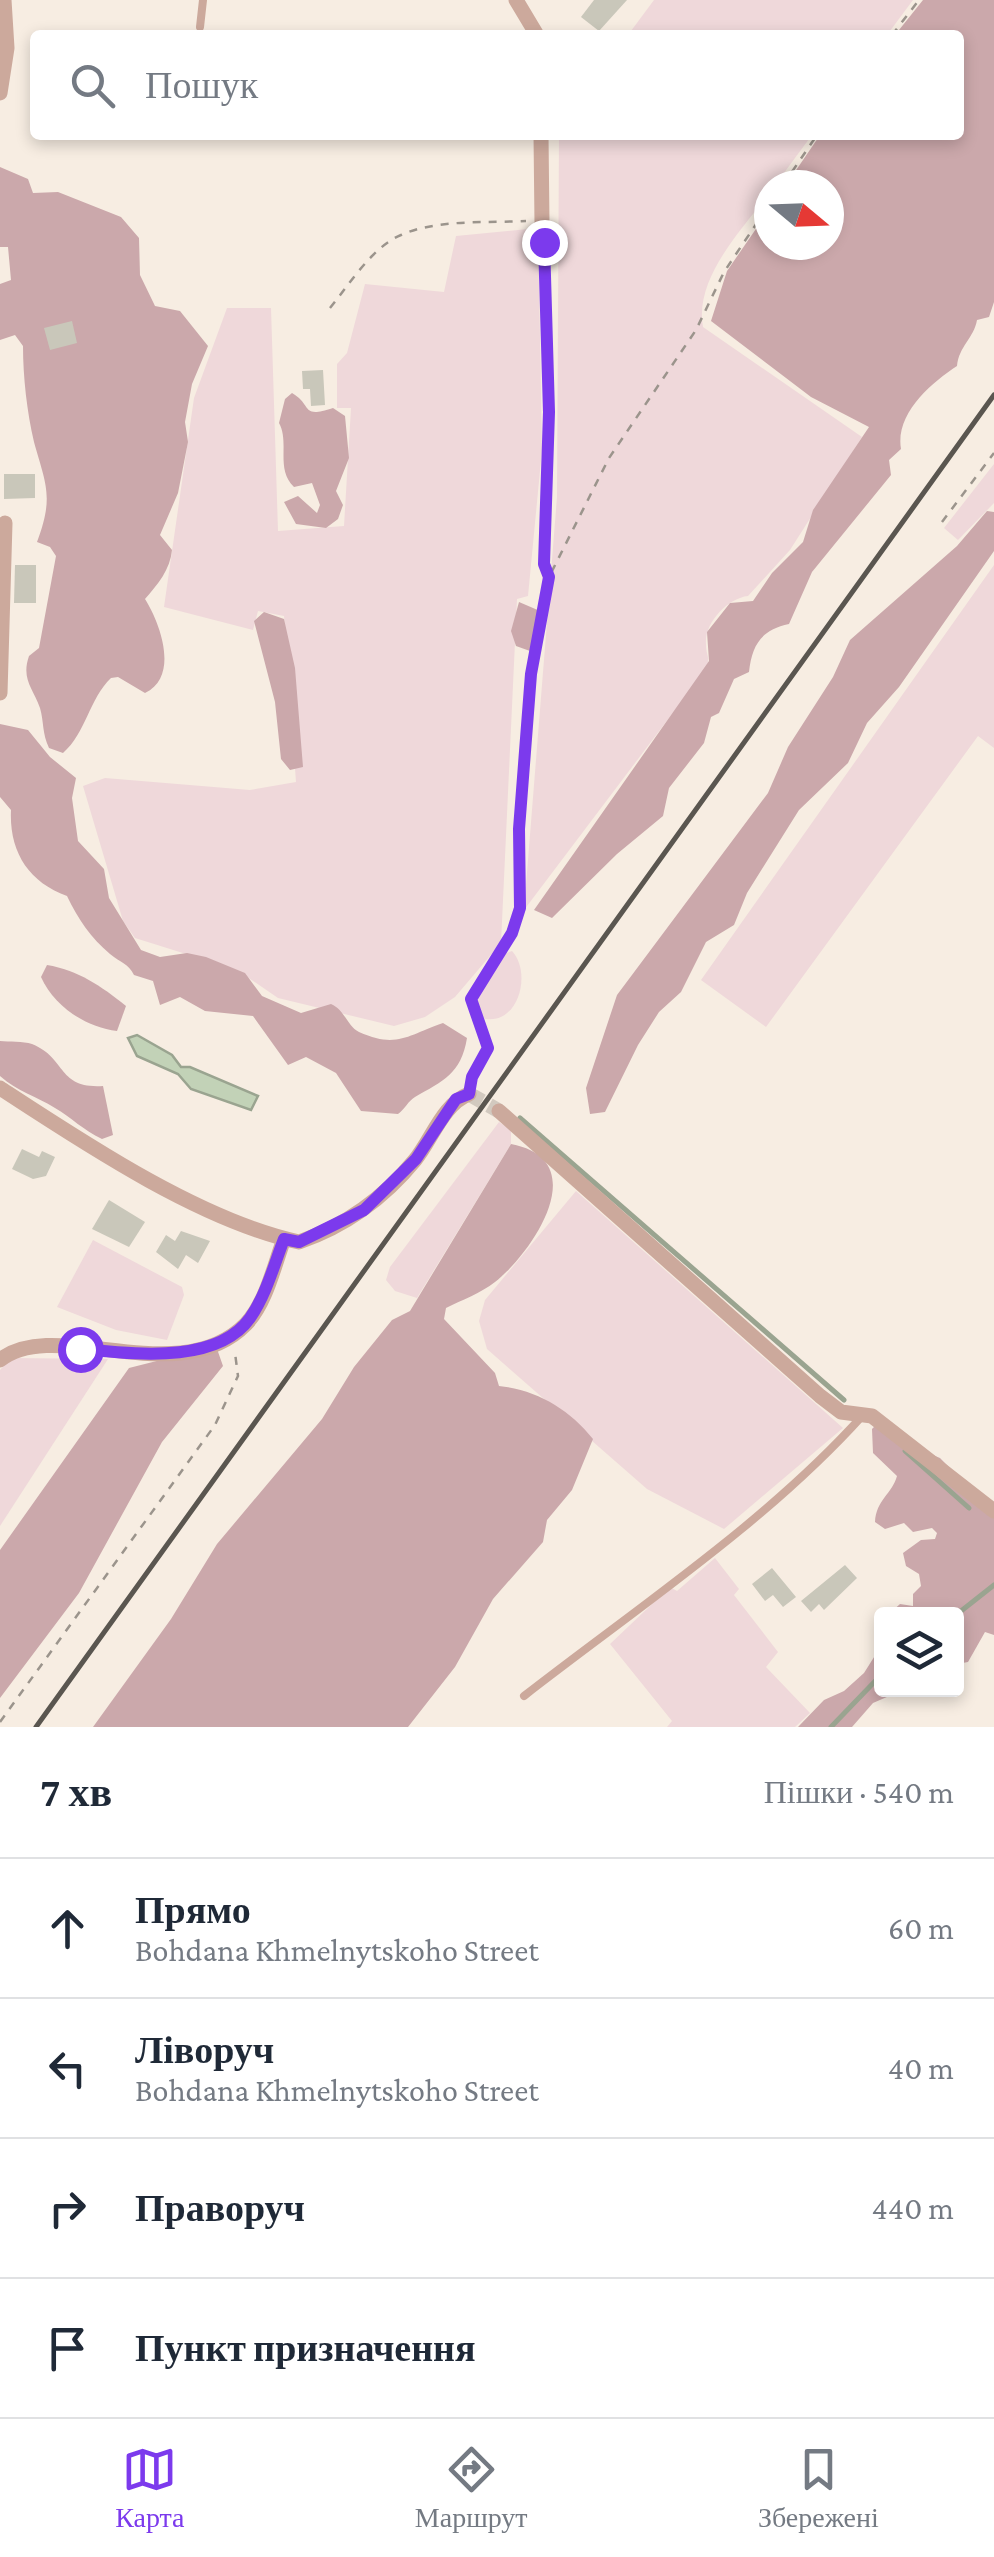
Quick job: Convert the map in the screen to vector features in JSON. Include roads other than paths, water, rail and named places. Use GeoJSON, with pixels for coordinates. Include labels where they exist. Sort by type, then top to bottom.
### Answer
{"type":"FeatureCollection","features":[{"type":"Feature","properties":{"kind":"street"},"geometry":{"type":"LineString","coordinates":[[0,93],[7,48],[4,0]]}},
{"type":"Feature","properties":{"kind":"street"},"geometry":{"type":"LineString","coordinates":[[516,0],[533,30]]}},
{"type":"Feature","properties":{"kind":"street"},"geometry":{"type":"LineString","coordinates":[[540,140],[542,222]]}},
{"type":"Feature","properties":{"kind":"street"},"geometry":{"type":"LineString","coordinates":[[0,694],[5,523]]}},
{"type":"Feature","properties":{"kind":"street"},"geometry":{"type":"LineString","coordinates":[[0,1088],[138,1175],[299,1242],[364,1210],[416,1159],[456,1099],[469,1094]]}},
{"type":"Feature","properties":{"kind":"street"},"geometry":{"type":"LineString","coordinates":[[499,1111],[820,1396],[841,1412],[872,1416],[994,1511]]}},
{"type":"Feature","properties":{"kind":"street"},"geometry":{"type":"LineString","coordinates":[[0,1360],[11,1351],[42,1346],[179,1354],[233,1334],[247,1322],[259,1303],[284,1239]]}},
{"type":"Feature","properties":{"kind":"lane"},"geometry":{"type":"LineString","coordinates":[[200,28],[203,0]]}},
{"type":"Feature","properties":{"kind":"lane"},"geometry":{"type":"LineString","coordinates":[[524,1696],[817,1462],[864,1415]]}},
{"type":"Feature","properties":{"kind":"waterway"},"geometry":{"type":"LineString","coordinates":[[520,1118],[844,1400]]}},
{"type":"Feature","properties":{"kind":"waterway"},"geometry":{"type":"LineString","coordinates":[[905,1451],[969,1508]]}},
{"type":"Feature","properties":{"kind":"waterway"},"geometry":{"type":"LineString","coordinates":[[964,1609],[994,1585]]}},
{"type":"Feature","properties":{"kind":"waterway"},"geometry":{"type":"LineString","coordinates":[[831,1727],[874,1682]]}},
{"type":"Feature","properties":{"kind":"tunnel"},"geometry":{"type":"LineString","coordinates":[[469,1094],[499,1111]]}},
{"type":"Feature","properties":{"kind":"railway"},"geometry":{"type":"LineString","coordinates":[[36,1727],[994,395]]}}]}
